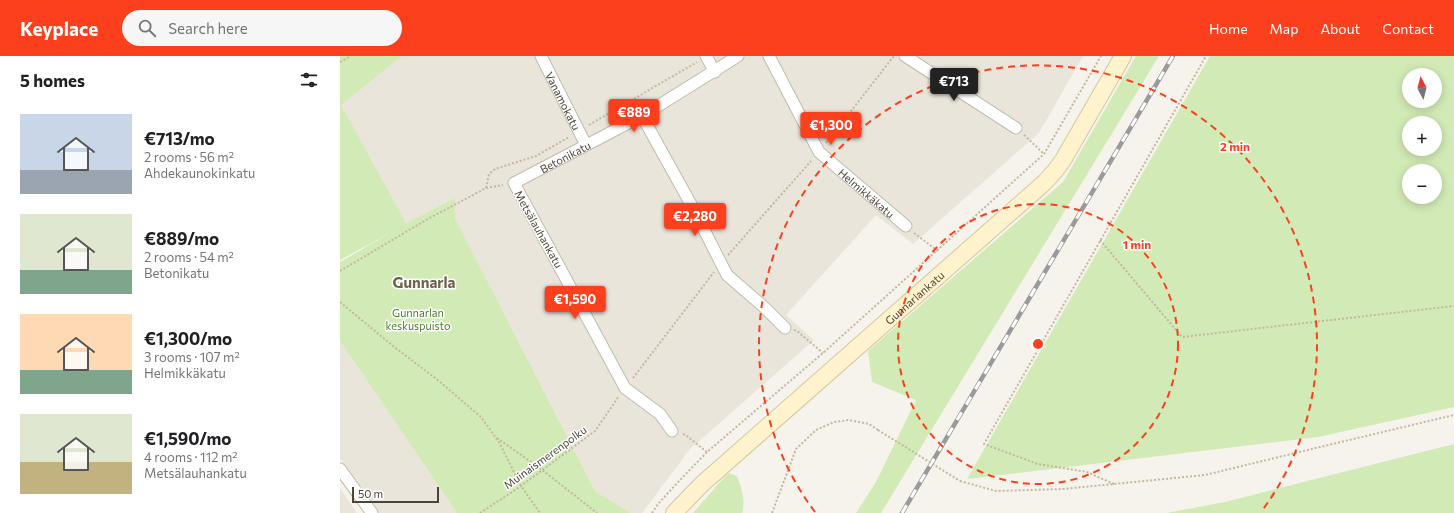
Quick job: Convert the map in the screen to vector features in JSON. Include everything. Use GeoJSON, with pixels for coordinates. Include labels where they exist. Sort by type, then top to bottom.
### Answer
{"type":"FeatureCollection","features":[{"type":"Feature","properties":{"kind":"street","name":"Vanamokatu"},"geometry":{"type":"LineString","coordinates":[[541,56],[586,145]]}},
{"type":"Feature","properties":{"kind":"street","name":"Betonikatu"},"geometry":{"type":"LineString","coordinates":[[514,183],[642,116],[715,72],[738,56]]}},
{"type":"Feature","properties":{"kind":"street","name":"Helmikkäkatu"},"geometry":{"type":"LineString","coordinates":[[769,56],[819,152],[906,226]]}},
{"type":"Feature","properties":{"kind":"street"},"geometry":{"type":"LineString","coordinates":[[905,56],[1016,128]]}},
{"type":"Feature","properties":{"kind":"street","name":"Gunnarlankatu"},"geometry":{"type":"LineString","coordinates":[[674,513],[702,484],[1044,183],[1063,160],[1123,56]]}},
{"type":"Feature","properties":{"kind":"street"},"geometry":{"type":"LineString","coordinates":[[706,57],[715,72]]}},
{"type":"Feature","properties":{"kind":"street"},"geometry":{"type":"LineString","coordinates":[[642,116],[693,208],[727,275],[764,307],[785,328]]}},
{"type":"Feature","properties":{"kind":"street","name":"Metsälauhankatu"},"geometry":{"type":"LineString","coordinates":[[514,183],[626,388],[660,414],[672,431]]}},
{"type":"Feature","properties":{"kind":"street"},"geometry":{"type":"LineString","coordinates":[[340,469],[372,513]]}},
{"type":"Feature","properties":{"kind":"path"},"geometry":{"type":"LineString","coordinates":[[340,62],[351,56]]}},
{"type":"Feature","properties":{"kind":"path","name":"Muinaismerenpolku"},"geometry":{"type":"LineString","coordinates":[[480,513],[521,486],[541,469],[595,430],[721,263],[819,152],[894,56]]}},
{"type":"Feature","properties":{"kind":"path"},"geometry":{"type":"LineString","coordinates":[[652,513],[707,452],[823,353],[1044,154],[1102,56]]}},
{"type":"Feature","properties":{"kind":"path"},"geometry":{"type":"LineString","coordinates":[[1114,484],[1087,472],[1038,464],[984,444],[1206,56]]}},
{"type":"Feature","properties":{"kind":"path"},"geometry":{"type":"LineString","coordinates":[[486,188],[489,174],[495,169],[536,156],[706,57]]}},
{"type":"Feature","properties":{"kind":"path"},"geometry":{"type":"LineString","coordinates":[[1016,128],[1044,154]]}},
{"type":"Feature","properties":{"kind":"path"},"geometry":{"type":"LineString","coordinates":[[340,271],[426,220],[486,188],[514,183]]}},
{"type":"Feature","properties":{"kind":"path"},"geometry":{"type":"LineString","coordinates":[[906,226],[938,251]]}},
{"type":"Feature","properties":{"kind":"path"},"geometry":{"type":"LineString","coordinates":[[1100,240],[1182,337],[1454,306]]}},
{"type":"Feature","properties":{"kind":"path"},"geometry":{"type":"LineString","coordinates":[[340,302],[393,346],[439,380],[481,416],[495,436],[521,486],[540,513]]}},
{"type":"Feature","properties":{"kind":"path"},"geometry":{"type":"LineString","coordinates":[[785,328],[797,331],[823,353]]}},
{"type":"Feature","properties":{"kind":"path"},"geometry":{"type":"LineString","coordinates":[[772,513],[796,449],[816,430],[834,422],[849,420],[869,424],[960,481],[996,491],[1063,489],[1205,475],[1320,446],[1454,415]]}},
{"type":"Feature","properties":{"kind":"path"},"geometry":{"type":"LineString","coordinates":[[672,431],[686,436],[707,452]]}},
{"type":"Feature","properties":{"kind":"path"},"geometry":{"type":"LineString","coordinates":[[495,436],[541,469],[597,513]]}},
{"type":"Feature","properties":{"kind":"shaded area"},"geometry":{"type":"Polygon","coordinates":[[[402,56],[1083,56],[1039,133],[913,244],[876,215],[786,315],[814,340],[690,449],[642,513],[631,513],[595,491],[455,218],[455,198],[406,223],[340,105],[402,56]]]}},
{"type":"Feature","properties":{"kind":"shaded area"},"geometry":{"type":"Polygon","coordinates":[[[340,341],[457,513],[378,513],[340,458],[340,341]]]}},
{"type":"Feature","properties":{"kind":"shaded area"},"geometry":{"type":"Polygon","coordinates":[[[340,488],[357,513],[340,513],[340,488]]]}},
{"type":"Feature","properties":{"kind":"green space","name":"Gunnarlan keskuspuisto"},"geometry":{"type":"Polygon","coordinates":[[[340,56],[402,56],[341,105],[406,223],[455,198],[455,218],[595,491],[631,513],[457,513],[340,341],[340,262],[390,233],[340,260],[340,56]]]}},
{"type":"Feature","properties":{"kind":"green space"},"geometry":{"type":"Polygon","coordinates":[[[1136,56],[1159,56],[881,513],[856,513],[876,482],[916,400],[872,382],[868,351],[1063,182],[1136,56]]]}},
{"type":"Feature","properties":{"kind":"green space"},"geometry":{"type":"Polygon","coordinates":[[[1210,56],[1454,56],[1454,407],[1318,437],[967,479],[1210,56]]]}},
{"type":"Feature","properties":{"kind":"green space"},"geometry":{"type":"Polygon","coordinates":[[[1454,444],[1454,513],[1166,513],[1225,502],[1454,444]]]}},
{"type":"Feature","properties":{"kind":"green space"},"geometry":{"type":"Polygon","coordinates":[[[728,473],[737,476],[739,480],[743,499],[742,513],[693,513],[728,473]]]}},
{"type":"Feature","properties":{"kind":"railway"},"geometry":{"type":"LineString","coordinates":[[902,513],[1173,56]]}},
{"type":"Feature","properties":{"kind":"district","name":"Gunnarla"},"geometry":{"type":"Point","coordinates":[424,282]}}]}
